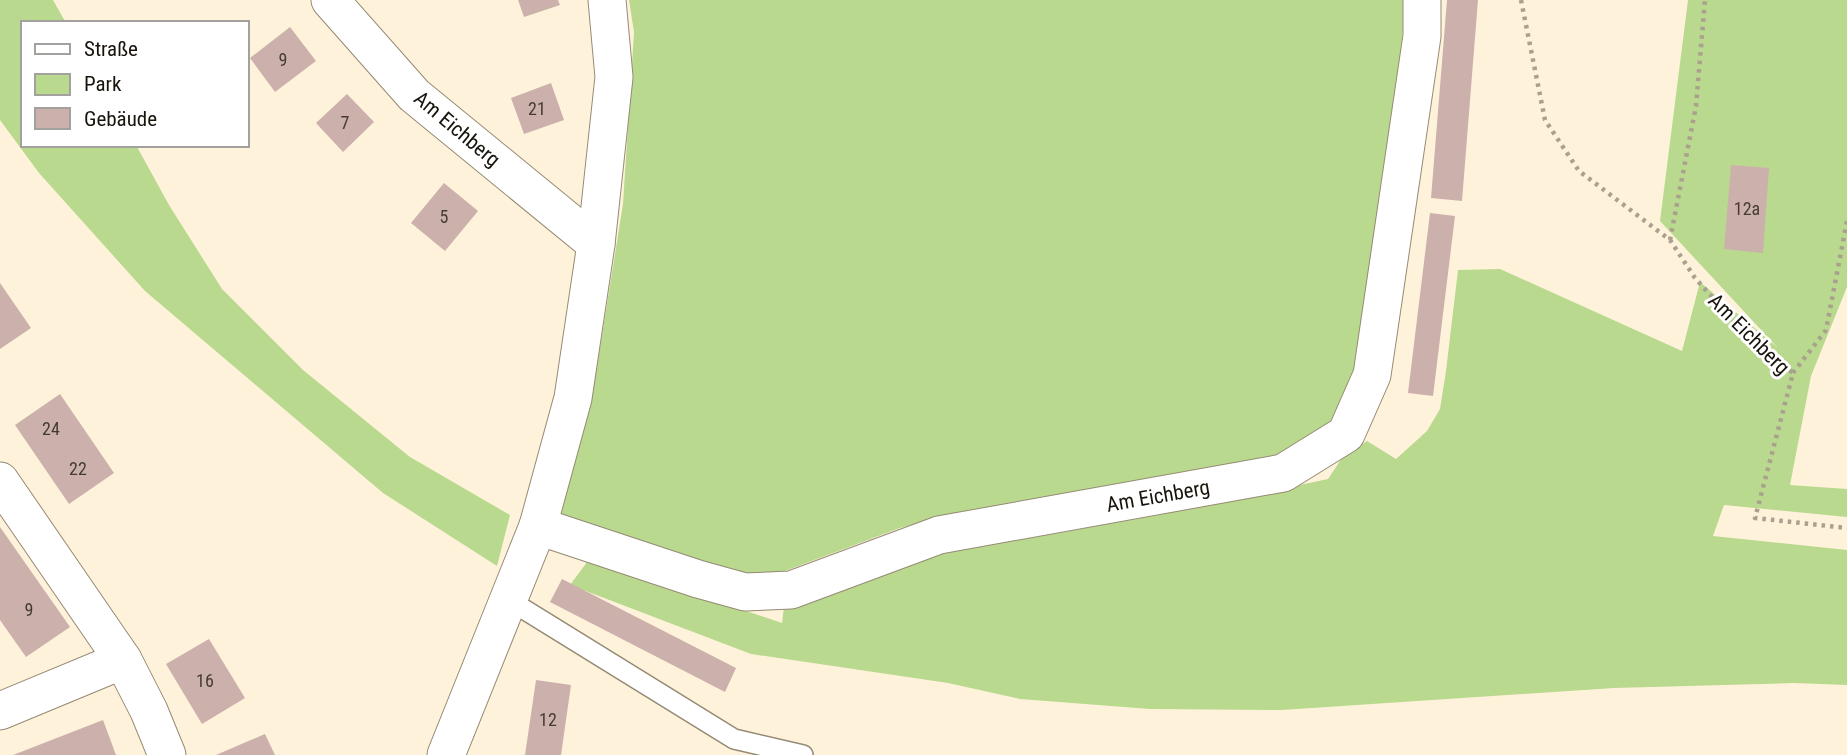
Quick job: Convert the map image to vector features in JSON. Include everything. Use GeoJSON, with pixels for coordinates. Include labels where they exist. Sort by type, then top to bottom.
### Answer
{"type":"FeatureCollection","features":[{"type":"Feature","properties":{"kind":"street","name":"Am Eichberg"},"geometry":{"type":"LineString","coordinates":[[330,0],[414,95],[596,244]]}},
{"type":"Feature","properties":{"kind":"street"},"geometry":{"type":"LineString","coordinates":[[446,755],[538,527],[573,398],[596,244],[614,77],[607,0]]}},
{"type":"Feature","properties":{"kind":"street","name":"Am Eichberg"},"geometry":{"type":"LineString","coordinates":[[538,527],[745,592],[791,590],[939,534],[1283,474],[1346,434],[1372,375],[1422,36],[1422,0]]}},
{"type":"Feature","properties":{"kind":"street"},"geometry":{"type":"LineString","coordinates":[[0,481],[123,660],[149,711],[167,755]]}},
{"type":"Feature","properties":{"kind":"street"},"geometry":{"type":"LineString","coordinates":[[0,711],[123,660]]}},
{"type":"Feature","properties":{"kind":"lane"},"geometry":{"type":"LineString","coordinates":[[509,600],[734,739],[803,755]]}},
{"type":"Feature","properties":{"kind":"path","name":"Am Eichberg"},"geometry":{"type":"LineString","coordinates":[[1521,0],[1545,120],[1579,171],[1670,240],[1695,278],[1741,329],[1793,373],[1755,518],[1847,528]]}},
{"type":"Feature","properties":{"kind":"path"},"geometry":{"type":"LineString","coordinates":[[1670,240],[1696,106],[1705,0]]}},
{"type":"Feature","properties":{"kind":"path"},"geometry":{"type":"LineString","coordinates":[[1793,373],[1826,330],[1847,221]]}},
{"type":"Feature","properties":{"kind":"green space"},"geometry":{"type":"Polygon","coordinates":[[[0,0],[53,0],[65,21],[21,21],[21,147],[137,147],[169,205],[222,289],[303,370],[410,457],[510,515],[497,566],[383,493],[145,291],[39,173],[0,120],[0,0]]]}},
{"type":"Feature","properties":{"kind":"green space"},"geometry":{"type":"Polygon","coordinates":[[[629,0],[1406,0],[1391,149],[1359,367],[1330,426],[1279,455],[947,515],[900,528],[774,575],[741,578],[554,517],[596,373],[623,204],[634,32],[629,0]]]}},
{"type":"Feature","properties":{"kind":"green space"},"geometry":{"type":"Polygon","coordinates":[[[1688,0],[1847,0],[1847,287],[1811,376],[1790,485],[1847,489],[1847,517],[1724,505],[1713,536],[1847,550],[1847,685],[1794,683],[1614,688],[1282,710],[1150,709],[1020,699],[948,683],[751,654],[570,585],[590,558],[782,623],[784,607],[865,583],[928,556],[1159,515],[1328,479],[1342,458],[1367,441],[1396,459],[1427,431],[1440,409],[1458,270],[1500,269],[1682,351],[1700,282],[1777,347],[1660,221],[1688,0]]]}},
{"type":"Feature","properties":{"kind":"building"},"geometry":{"type":"Polygon","coordinates":[[[518,0],[558,0],[560,5],[524,17],[518,0]]]}},
{"type":"Feature","properties":{"kind":"building"},"geometry":{"type":"Polygon","coordinates":[[[1447,0],[1478,0],[1462,201],[1431,198],[1447,0]]]}},
{"type":"Feature","properties":{"kind":"building"},"geometry":{"type":"Polygon","coordinates":[[[290,27],[316,61],[275,92],[250,58],[290,27]]]}},
{"type":"Feature","properties":{"kind":"building"},"geometry":{"type":"Polygon","coordinates":[[[551,83],[564,120],[524,134],[511,98],[551,83]]]}},
{"type":"Feature","properties":{"kind":"building"},"geometry":{"type":"Polygon","coordinates":[[[347,94],[374,122],[343,152],[316,123],[347,94]]]}},
{"type":"Feature","properties":{"kind":"building"},"geometry":{"type":"Polygon","coordinates":[[[1731,165],[1769,168],[1763,253],[1724,249],[1731,165]]]}},
{"type":"Feature","properties":{"kind":"building"},"geometry":{"type":"Polygon","coordinates":[[[444,183],[478,211],[445,251],[411,223],[444,183]]]}},
{"type":"Feature","properties":{"kind":"building"},"geometry":{"type":"Polygon","coordinates":[[[1430,213],[1455,216],[1433,396],[1408,393],[1430,213]]]}},
{"type":"Feature","properties":{"kind":"building"},"geometry":{"type":"Polygon","coordinates":[[[0,283],[31,328],[0,349],[0,283]]]}},
{"type":"Feature","properties":{"kind":"building"},"geometry":{"type":"Polygon","coordinates":[[[60,394],[114,473],[69,504],[15,425],[60,394]]]}},
{"type":"Feature","properties":{"kind":"building"},"geometry":{"type":"Polygon","coordinates":[[[0,527],[70,627],[26,657],[0,620],[0,527]]]}},
{"type":"Feature","properties":{"kind":"building"},"geometry":{"type":"Polygon","coordinates":[[[562,579],[736,668],[725,692],[550,602],[562,579]]]}},
{"type":"Feature","properties":{"kind":"building"},"geometry":{"type":"Polygon","coordinates":[[[209,639],[245,698],[202,724],[166,664],[209,639]]]}},
{"type":"Feature","properties":{"kind":"building"},"geometry":{"type":"Polygon","coordinates":[[[536,680],[571,685],[561,755],[525,755],[536,680]]]}},
{"type":"Feature","properties":{"kind":"building"},"geometry":{"type":"Polygon","coordinates":[[[103,720],[116,755],[13,755],[103,720]]]}},
{"type":"Feature","properties":{"kind":"building"},"geometry":{"type":"Polygon","coordinates":[[[265,734],[275,755],[216,755],[265,734]]]}}]}
